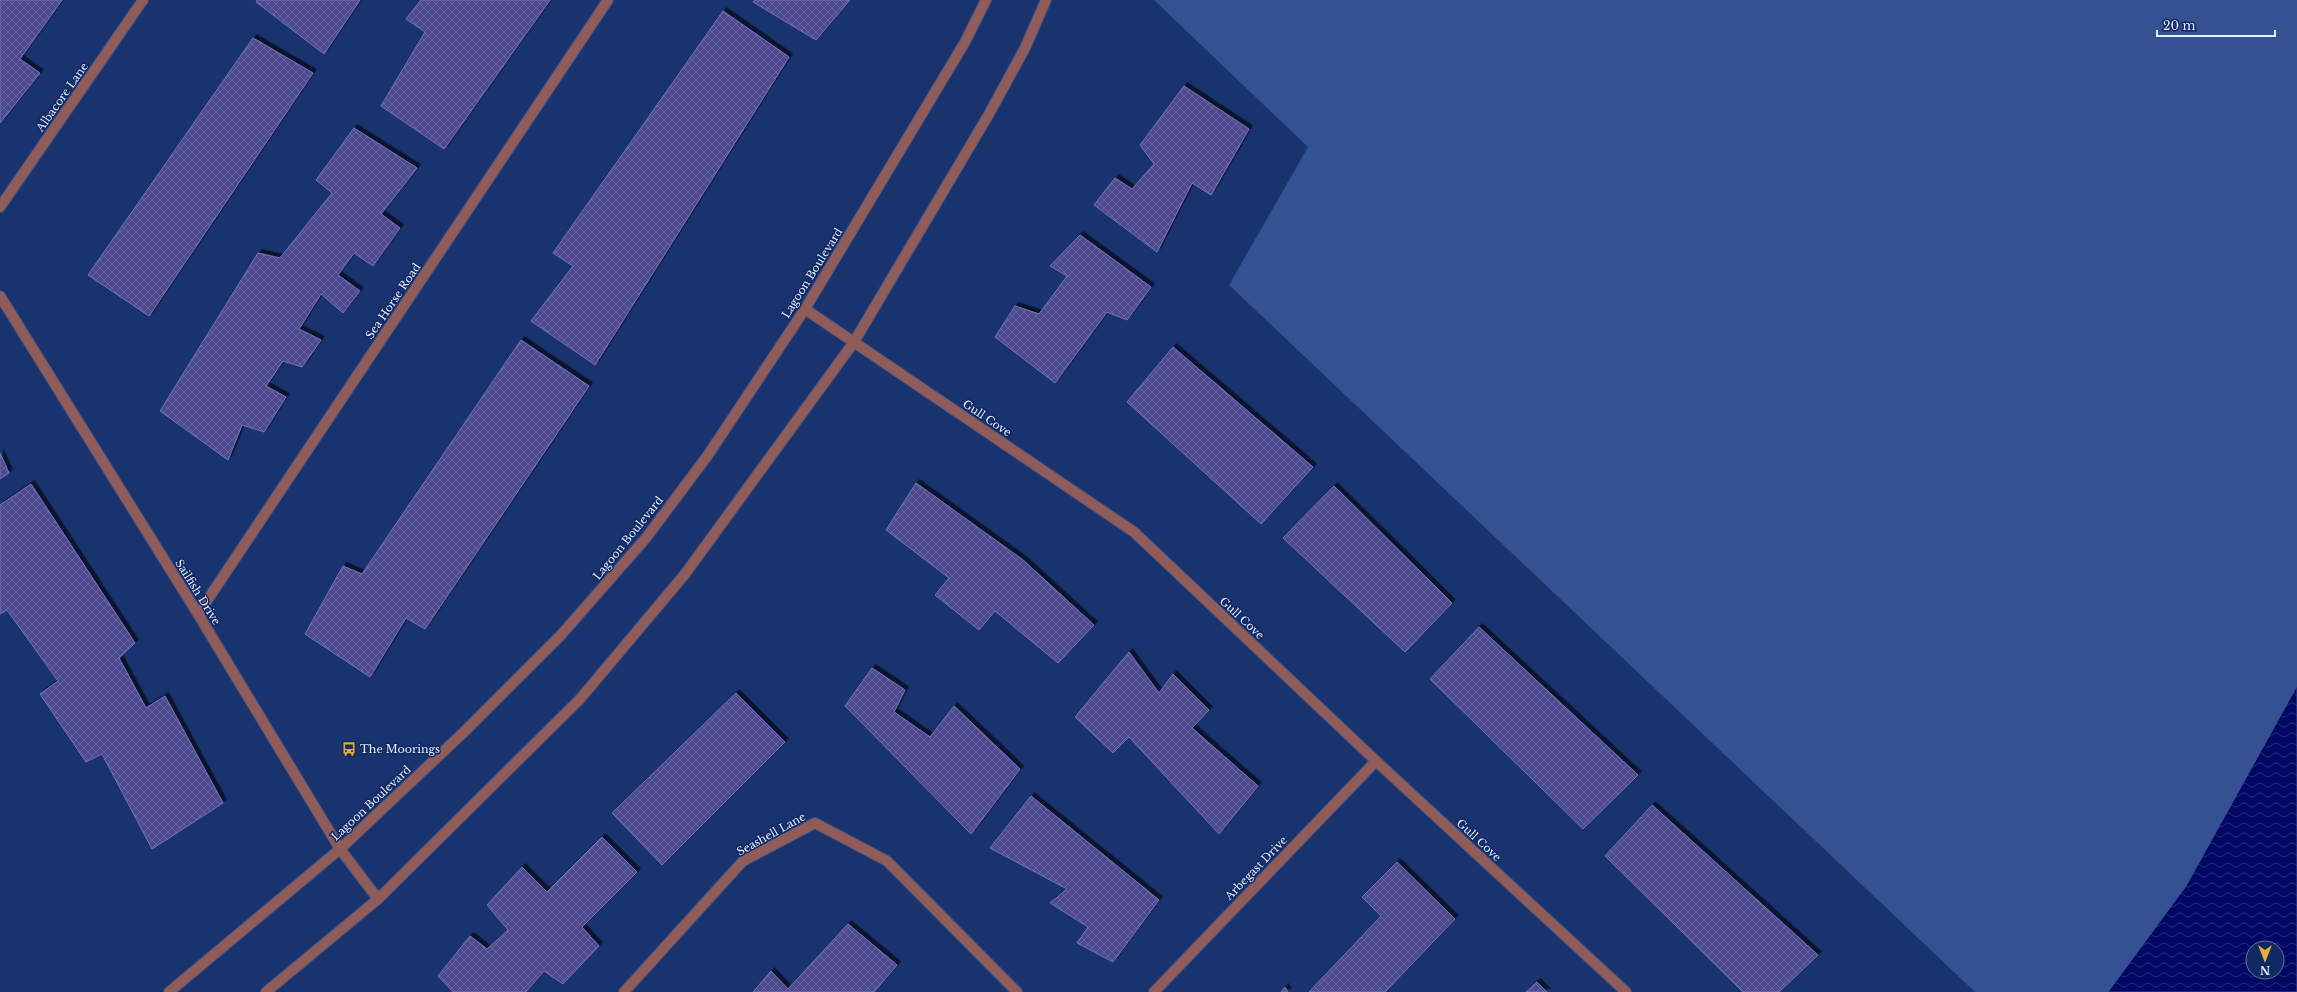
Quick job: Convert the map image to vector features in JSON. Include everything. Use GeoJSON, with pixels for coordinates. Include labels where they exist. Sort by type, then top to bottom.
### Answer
{"type":"FeatureCollection","features":[{"type":"Feature","properties":{"kind":"street","name":"Albacore Lane"},"geometry":{"type":"LineString","coordinates":[[0,207],[143,0]]}},
{"type":"Feature","properties":{"kind":"street","name":"Sea Horse Road"},"geometry":{"type":"LineString","coordinates":[[198,614],[608,0]]}},
{"type":"Feature","properties":{"kind":"street","name":"Lagoon Boulevard"},"geometry":{"type":"LineString","coordinates":[[169,992],[340,849],[464,732],[561,635],[641,544],[708,455],[805,309],[965,42],[986,0]]}},
{"type":"Feature","properties":{"kind":"street"},"geometry":{"type":"LineString","coordinates":[[266,992],[378,899],[580,699],[685,574],[854,342],[988,114],[1025,48],[1046,0]]}},
{"type":"Feature","properties":{"kind":"street","name":"Sailfish Drive"},"geometry":{"type":"LineString","coordinates":[[0,296],[198,614],[340,849],[378,899]]}},
{"type":"Feature","properties":{"kind":"street","name":"Gull Cove"},"geometry":{"type":"LineString","coordinates":[[805,309],[1134,532],[1376,762],[1626,992]]}},
{"type":"Feature","properties":{"kind":"street","name":"Arbegast Drive"},"geometry":{"type":"LineString","coordinates":[[1154,992],[1376,762]]}},
{"type":"Feature","properties":{"kind":"street","name":"Seashell Lane"},"geometry":{"type":"LineString","coordinates":[[624,992],[743,861],[815,823],[887,861],[1017,992]]}},
{"type":"Feature","properties":{"kind":"shaded area"},"geometry":{"type":"Polygon","coordinates":[[[1154,0],[2297,0],[2297,686],[2186,886],[2108,992],[1975,992],[1229,285],[1308,147],[1154,0]]]}},
{"type":"Feature","properties":{"kind":"water"},"geometry":{"type":"Polygon","coordinates":[[[2297,686],[2297,992],[2108,992],[2186,886],[2297,686]]]}},
{"type":"Feature","properties":{"kind":"building"},"geometry":{"type":"Polygon","coordinates":[[[0,0],[62,0],[20,59],[40,73],[0,123],[0,0]]]}},
{"type":"Feature","properties":{"kind":"building"},"geometry":{"type":"Polygon","coordinates":[[[257,0],[360,0],[324,54],[256,2],[257,0]]]}},
{"type":"Feature","properties":{"kind":"building"},"geometry":{"type":"Polygon","coordinates":[[[421,0],[550,0],[444,149],[381,106],[425,32],[406,19],[421,0]]]}},
{"type":"Feature","properties":{"kind":"building"},"geometry":{"type":"Polygon","coordinates":[[[755,0],[850,0],[816,40],[753,2],[755,0]]]}},
{"type":"Feature","properties":{"kind":"building"},"geometry":{"type":"Polygon","coordinates":[[[723,11],[789,57],[595,365],[531,321],[573,266],[553,253],[723,11]]]}},
{"type":"Feature","properties":{"kind":"building"},"geometry":{"type":"Polygon","coordinates":[[[253,38],[313,73],[149,316],[88,275],[253,38]]]}},
{"type":"Feature","properties":{"kind":"building"},"geometry":{"type":"Polygon","coordinates":[[[1184,86],[1249,129],[1211,195],[1192,183],[1157,252],[1094,205],[1115,178],[1132,189],[1154,164],[1140,145],[1184,86]]]}},
{"type":"Feature","properties":{"kind":"building"},"geometry":{"type":"Polygon","coordinates":[[[354,128],[417,168],[381,214],[400,228],[373,266],[354,253],[338,275],[360,291],[343,313],[321,294],[299,329],[321,340],[302,367],[283,361],[266,386],[286,397],[264,432],[242,425],[228,460],[160,411],[258,253],[280,258],[332,193],[316,180],[354,128]]]}},
{"type":"Feature","properties":{"kind":"building"},"geometry":{"type":"Polygon","coordinates":[[[1080,235],[1151,287],[1127,320],[1107,312],[1055,383],[995,337],[1015,306],[1039,314],[1067,276],[1050,266],[1080,235]]]}},
{"type":"Feature","properties":{"kind":"building"},"geometry":{"type":"Polygon","coordinates":[[[521,340],[589,386],[425,629],[406,618],[370,677],[305,634],[343,566],[362,574],[521,340]]]}},
{"type":"Feature","properties":{"kind":"building"},"geometry":{"type":"Polygon","coordinates":[[[1173,347],[1313,467],[1261,524],[1127,402],[1173,347]]]}},
{"type":"Feature","properties":{"kind":"building"},"geometry":{"type":"Polygon","coordinates":[[[0,453],[9,473],[0,479],[0,453]]]}},
{"type":"Feature","properties":{"kind":"building"},"geometry":{"type":"Polygon","coordinates":[[[916,483],[1023,560],[1094,625],[1058,663],[995,611],[979,630],[935,595],[949,578],[886,530],[916,483]]]}},
{"type":"Feature","properties":{"kind":"building"},"geometry":{"type":"Polygon","coordinates":[[[31,484],[135,643],[119,658],[146,708],[165,696],[223,803],[152,849],[102,754],[86,762],[40,694],[58,681],[7,610],[0,614],[0,505],[31,484]]]}},
{"type":"Feature","properties":{"kind":"building"},"geometry":{"type":"Polygon","coordinates":[[[1334,486],[1452,603],[1405,652],[1283,538],[1334,486]]]}},
{"type":"Feature","properties":{"kind":"building"},"geometry":{"type":"Polygon","coordinates":[[[1479,627],[1638,775],[1583,829],[1430,679],[1479,627]]]}},
{"type":"Feature","properties":{"kind":"building"},"geometry":{"type":"Polygon","coordinates":[[[1129,652],[1159,693],[1173,674],[1209,710],[1192,728],[1258,786],[1219,834],[1129,737],[1113,753],[1075,717],[1129,652]]]}},
{"type":"Feature","properties":{"kind":"building"},"geometry":{"type":"Polygon","coordinates":[[[872,668],[905,690],[894,712],[930,737],[954,706],[1020,769],[971,834],[845,706],[872,668]]]}},
{"type":"Feature","properties":{"kind":"building"},"geometry":{"type":"Polygon","coordinates":[[[736,693],[785,742],[662,865],[612,813],[736,693]]]}},
{"type":"Feature","properties":{"kind":"building"},"geometry":{"type":"Polygon","coordinates":[[[1031,796],[1159,900],[1113,962],[1077,943],[1088,927],[1050,903],[1067,889],[990,848],[1031,796]]]}},
{"type":"Feature","properties":{"kind":"building"},"geometry":{"type":"Polygon","coordinates":[[[1652,805],[1818,955],[1779,992],[1743,992],[1605,856],[1652,805]]]}},
{"type":"Feature","properties":{"kind":"building"},"geometry":{"type":"Polygon","coordinates":[[[602,837],[637,872],[582,927],[599,946],[563,984],[544,971],[526,992],[453,992],[438,976],[470,936],[487,949],[508,930],[487,905],[522,867],[547,892],[602,837]]]}},
{"type":"Feature","properties":{"kind":"building"},"geometry":{"type":"Polygon","coordinates":[[[1397,862],[1455,919],[1385,992],[1309,992],[1381,916],[1362,897],[1397,862]]]}},
{"type":"Feature","properties":{"kind":"building"},"geometry":{"type":"Polygon","coordinates":[[[848,924],[897,965],[874,992],[753,992],[771,971],[788,989],[848,924]]]}},
{"type":"Feature","properties":{"kind":"building"},"geometry":{"type":"Polygon","coordinates":[[[1537,982],[1547,992],[1526,992],[1537,982]]]}},
{"type":"Feature","properties":{"kind":"building"},"geometry":{"type":"Polygon","coordinates":[[[1285,987],[1288,992],[1281,992],[1285,987]]]}},
{"type":"Feature","properties":{"kind":"place","name":"The Moorings"},"geometry":{"type":"Point","coordinates":[349,749]}}]}
